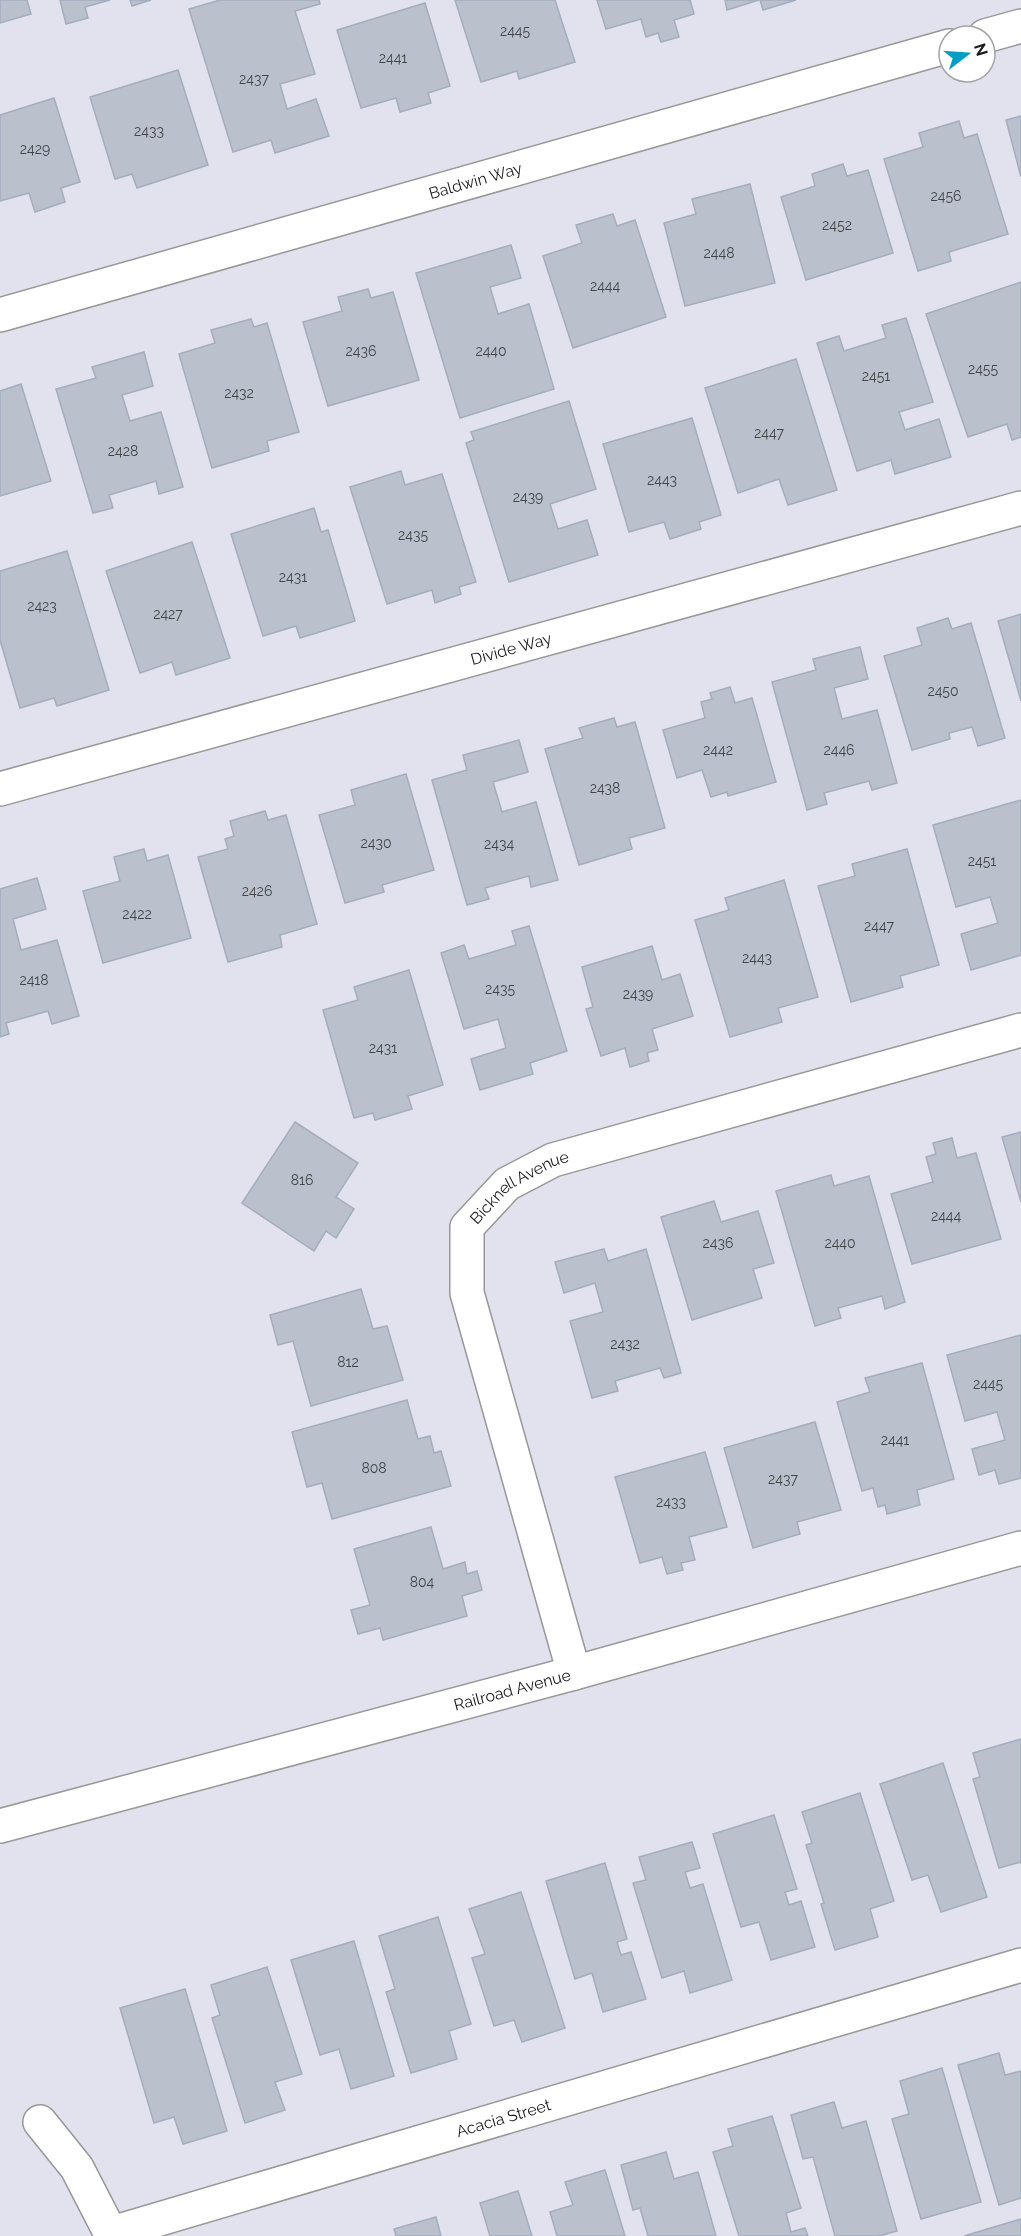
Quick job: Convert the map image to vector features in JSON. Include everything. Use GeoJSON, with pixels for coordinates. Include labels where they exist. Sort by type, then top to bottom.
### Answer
{"type":"FeatureCollection","features":[{"type":"Feature","properties":{"kind":"street"},"geometry":{"type":"LineString","coordinates":[[997,33],[1021,26]]}},
{"type":"Feature","properties":{"kind":"street","name":"Baldwin Way"},"geometry":{"type":"LineString","coordinates":[[0,315],[937,49]]}},
{"type":"Feature","properties":{"kind":"street","name":"Divide Way"},"geometry":{"type":"LineString","coordinates":[[0,789],[1021,508]]}},
{"type":"Feature","properties":{"kind":"street","name":"Bicknell Avenue"},"geometry":{"type":"LineString","coordinates":[[574,1673],[467,1293],[467,1227],[507,1184],[553,1160],[1021,1030]]}},
{"type":"Feature","properties":{"kind":"street","name":"Railroad Avenue"},"geometry":{"type":"LineString","coordinates":[[0,1826],[574,1673],[1021,1548]]}},
{"type":"Feature","properties":{"kind":"street","name":"Acacia Street"},"geometry":{"type":"LineString","coordinates":[[40,2122],[77,2168],[112,2234],[1021,1965]]}},
{"type":"Feature","properties":{"kind":"building"},"geometry":{"type":"Polygon","coordinates":[[[0,0],[27,0],[31,14],[0,23],[0,0]]]}},
{"type":"Feature","properties":{"kind":"building"},"geometry":{"type":"Polygon","coordinates":[[[60,0],[110,0],[85,7],[88,18],[66,24],[60,0]]]}},
{"type":"Feature","properties":{"kind":"building"},"geometry":{"type":"Polygon","coordinates":[[[130,0],[151,0],[132,6],[130,0]]]}},
{"type":"Feature","properties":{"kind":"building"},"geometry":{"type":"Polygon","coordinates":[[[220,0],[319,0],[320,4],[295,11],[315,74],[280,84],[287,109],[316,99],[329,136],[275,153],[271,140],[233,152],[189,9],[220,0]]]}},
{"type":"Feature","properties":{"kind":"building"},"geometry":{"type":"Polygon","coordinates":[[[455,0],[555,0],[575,62],[519,79],[517,71],[481,82],[455,0]]]}},
{"type":"Feature","properties":{"kind":"building"},"geometry":{"type":"Polygon","coordinates":[[[597,0],[690,0],[694,14],[674,20],[679,37],[661,42],[658,33],[646,37],[641,19],[606,29],[597,0]]]}},
{"type":"Feature","properties":{"kind":"building"},"geometry":{"type":"Polygon","coordinates":[[[725,0],[759,0],[727,10],[725,0]]]}},
{"type":"Feature","properties":{"kind":"building"},"geometry":{"type":"Polygon","coordinates":[[[760,0],[796,0],[763,10],[760,0]]]}},
{"type":"Feature","properties":{"kind":"building"},"geometry":{"type":"Polygon","coordinates":[[[425,3],[450,86],[428,93],[431,103],[400,112],[396,98],[361,108],[337,30],[425,3]]]}},
{"type":"Feature","properties":{"kind":"building"},"geometry":{"type":"Polygon","coordinates":[[[178,70],[208,165],[137,188],[132,174],[115,179],[90,97],[178,70]]]}},
{"type":"Feature","properties":{"kind":"building"},"geometry":{"type":"Polygon","coordinates":[[[54,98],[80,182],[61,188],[65,202],[35,212],[29,193],[0,201],[0,115],[54,98]]]}},
{"type":"Feature","properties":{"kind":"building"},"geometry":{"type":"Polygon","coordinates":[[[1021,116],[1021,177],[1006,120],[1021,116]]]}},
{"type":"Feature","properties":{"kind":"building"},"geometry":{"type":"Polygon","coordinates":[[[959,121],[964,138],[977,134],[1008,234],[949,252],[951,261],[918,271],[884,159],[923,147],[919,133],[959,121]]]}},
{"type":"Feature","properties":{"kind":"building"},"geometry":{"type":"Polygon","coordinates":[[[843,164],[847,176],[868,170],[893,253],[806,280],[781,197],[815,186],[812,174],[843,164]]]}},
{"type":"Feature","properties":{"kind":"building"},"geometry":{"type":"Polygon","coordinates":[[[750,184],[775,283],[685,306],[664,223],[696,214],[692,199],[750,184]]]}},
{"type":"Feature","properties":{"kind":"building"},"geometry":{"type":"Polygon","coordinates":[[[613,214],[617,226],[635,220],[666,317],[573,348],[543,256],[582,243],[576,225],[613,214]]]}},
{"type":"Feature","properties":{"kind":"building"},"geometry":{"type":"Polygon","coordinates":[[[511,245],[521,278],[490,287],[498,314],[529,304],[554,389],[460,418],[416,273],[511,245]]]}},
{"type":"Feature","properties":{"kind":"building"},"geometry":{"type":"Polygon","coordinates":[[[1021,282],[1021,437],[1012,440],[1007,424],[968,437],[926,314],[1021,282]]]}},
{"type":"Feature","properties":{"kind":"building"},"geometry":{"type":"Polygon","coordinates":[[[368,289],[371,298],[393,292],[419,380],[328,406],[303,322],[342,311],[338,297],[368,289]]]}},
{"type":"Feature","properties":{"kind":"building"},"geometry":{"type":"Polygon","coordinates":[[[906,318],[933,402],[899,412],[905,430],[939,419],[951,457],[895,474],[891,460],[857,471],[817,343],[839,336],[844,351],[886,338],[882,325],[906,318]]]}},
{"type":"Feature","properties":{"kind":"building"},"geometry":{"type":"Polygon","coordinates":[[[251,319],[254,327],[267,323],[299,432],[267,441],[269,451],[212,468],[179,354],[215,343],[211,330],[251,319]]]}},
{"type":"Feature","properties":{"kind":"building"},"geometry":{"type":"Polygon","coordinates":[[[144,352],[153,386],[122,395],[130,421],[161,412],[183,487],[159,494],[156,481],[109,495],[113,508],[93,513],[56,389],[96,378],[92,367],[144,352]]]}},
{"type":"Feature","properties":{"kind":"building"},"geometry":{"type":"Polygon","coordinates":[[[796,359],[837,490],[788,505],[779,479],[738,493],[705,388],[796,359]]]}},
{"type":"Feature","properties":{"kind":"building"},"geometry":{"type":"Polygon","coordinates":[[[21,384],[51,481],[0,496],[0,391],[21,384]]]}},
{"type":"Feature","properties":{"kind":"building"},"geometry":{"type":"Polygon","coordinates":[[[569,401],[596,489],[550,504],[558,529],[587,520],[598,555],[509,582],[466,443],[474,440],[471,432],[569,401]]]}},
{"type":"Feature","properties":{"kind":"building"},"geometry":{"type":"Polygon","coordinates":[[[692,418],[721,515],[699,522],[701,529],[670,539],[664,522],[629,532],[603,444],[692,418]]]}},
{"type":"Feature","properties":{"kind":"building"},"geometry":{"type":"Polygon","coordinates":[[[401,471],[405,485],[442,474],[476,582],[459,587],[461,594],[435,603],[432,590],[387,604],[350,487],[401,471]]]}},
{"type":"Feature","properties":{"kind":"building"},"geometry":{"type":"Polygon","coordinates":[[[314,508],[321,532],[328,530],[355,621],[300,638],[296,626],[263,636],[231,534],[314,508]]]}},
{"type":"Feature","properties":{"kind":"building"},"geometry":{"type":"Polygon","coordinates":[[[192,542],[230,658],[176,675],[172,662],[140,673],[106,571],[192,542]]]}},
{"type":"Feature","properties":{"kind":"building"},"geometry":{"type":"Polygon","coordinates":[[[67,551],[109,690],[57,706],[54,698],[20,708],[0,640],[0,571],[67,551]]]}},
{"type":"Feature","properties":{"kind":"building"},"geometry":{"type":"Polygon","coordinates":[[[1021,614],[1021,701],[998,621],[1021,614]]]}},
{"type":"Feature","properties":{"kind":"building"},"geometry":{"type":"Polygon","coordinates":[[[948,618],[952,629],[971,623],[1005,738],[978,746],[972,727],[949,733],[950,739],[912,750],[884,656],[922,645],[917,628],[948,618]]]}},
{"type":"Feature","properties":{"kind":"building"},"geometry":{"type":"Polygon","coordinates":[[[860,647],[868,679],[834,688],[842,719],[877,710],[897,783],[872,790],[869,781],[824,793],[827,804],[807,810],[772,682],[816,670],[813,659],[860,647]]]}},
{"type":"Feature","properties":{"kind":"building"},"geometry":{"type":"Polygon","coordinates":[[[730,687],[735,703],[752,698],[776,782],[728,796],[727,792],[711,797],[702,770],[677,778],[663,730],[705,718],[701,702],[712,699],[710,693],[730,687]]]}},
{"type":"Feature","properties":{"kind":"building"},"geometry":{"type":"Polygon","coordinates":[[[614,718],[617,727],[635,722],[665,828],[629,838],[632,849],[579,865],[545,749],[583,738],[579,728],[614,718]]]}},
{"type":"Feature","properties":{"kind":"building"},"geometry":{"type":"Polygon","coordinates":[[[519,740],[528,772],[493,782],[502,812],[536,802],[558,880],[531,887],[529,876],[485,888],[489,899],[467,905],[432,780],[467,770],[463,755],[519,740]]]}},
{"type":"Feature","properties":{"kind":"building"},"geometry":{"type":"Polygon","coordinates":[[[406,774],[434,870],[382,885],[384,892],[345,903],[319,815],[355,805],[351,790],[406,774]]]}},
{"type":"Feature","properties":{"kind":"building"},"geometry":{"type":"Polygon","coordinates":[[[1021,800],[1021,955],[971,970],[961,934],[998,923],[990,897],[956,907],[933,825],[1021,800]]]}},
{"type":"Feature","properties":{"kind":"building"},"geometry":{"type":"Polygon","coordinates":[[[265,811],[268,820],[286,815],[317,924],[280,935],[282,947],[228,962],[198,857],[228,849],[225,839],[234,836],[230,821],[265,811]]]}},
{"type":"Feature","properties":{"kind":"building"},"geometry":{"type":"Polygon","coordinates":[[[144,849],[147,861],[168,855],[191,938],[103,963],[83,891],[120,881],[114,857],[144,849]]]}},
{"type":"Feature","properties":{"kind":"building"},"geometry":{"type":"Polygon","coordinates":[[[907,849],[939,965],[900,976],[903,987],[851,1002],[818,886],[855,876],[852,864],[907,849]]]}},
{"type":"Feature","properties":{"kind":"building"},"geometry":{"type":"Polygon","coordinates":[[[37,878],[46,909],[13,919],[21,950],[57,940],[79,1016],[52,1024],[48,1011],[6,1023],[9,1034],[0,1037],[0,889],[37,878]]]}},
{"type":"Feature","properties":{"kind":"building"},"geometry":{"type":"Polygon","coordinates":[[[784,880],[818,997],[778,1008],[782,1022],[730,1037],[695,920],[729,910],[725,898],[784,880]]]}},
{"type":"Feature","properties":{"kind":"building"},"geometry":{"type":"Polygon","coordinates":[[[529,926],[567,1051],[530,1063],[533,1074],[480,1090],[471,1059],[506,1048],[498,1019],[464,1029],[441,953],[464,945],[469,959],[516,945],[512,931],[529,926]]]}},
{"type":"Feature","properties":{"kind":"building"},"geometry":{"type":"Polygon","coordinates":[[[652,946],[662,980],[680,974],[693,1016],[652,1029],[658,1050],[647,1053],[649,1061],[630,1067],[625,1048],[601,1056],[586,1009],[593,1007],[582,967],[652,946]]]}},
{"type":"Feature","properties":{"kind":"building"},"geometry":{"type":"Polygon","coordinates":[[[409,970],[443,1085],[408,1096],[412,1109],[375,1120],[373,1113],[354,1118],[323,1010],[358,1000],[354,987],[409,970]]]}},
{"type":"Feature","properties":{"kind":"building"},"geometry":{"type":"Polygon","coordinates":[[[295,1122],[358,1163],[336,1197],[354,1209],[336,1238],[326,1231],[314,1251],[242,1203],[295,1122]]]}},
{"type":"Feature","properties":{"kind":"building"},"geometry":{"type":"Polygon","coordinates":[[[1021,1132],[1021,1202],[1002,1137],[1021,1132]]]}},
{"type":"Feature","properties":{"kind":"building"},"geometry":{"type":"Polygon","coordinates":[[[952,1138],[957,1158],[976,1153],[1001,1239],[912,1264],[891,1194],[933,1182],[926,1157],[936,1154],[933,1143],[952,1138]]]}},
{"type":"Feature","properties":{"kind":"building"},"geometry":{"type":"Polygon","coordinates":[[[831,1175],[834,1186],[869,1176],[905,1302],[885,1309],[882,1296],[838,1308],[841,1318],[815,1326],[776,1191],[831,1175]]]}},
{"type":"Feature","properties":{"kind":"building"},"geometry":{"type":"Polygon","coordinates":[[[714,1201],[721,1222],[758,1211],[774,1263],[753,1269],[762,1298],[692,1320],[661,1217],[714,1201]]]}},
{"type":"Feature","properties":{"kind":"building"},"geometry":{"type":"Polygon","coordinates":[[[604,1249],[608,1261],[646,1249],[681,1373],[664,1378],[660,1368],[615,1381],[618,1391],[592,1398],[570,1321],[603,1312],[595,1283],[564,1293],[555,1262],[604,1249]]]}},
{"type":"Feature","properties":{"kind":"building"},"geometry":{"type":"Polygon","coordinates":[[[361,1289],[373,1329],[387,1326],[403,1380],[311,1406],[293,1341],[278,1345],[270,1315],[361,1289]]]}},
{"type":"Feature","properties":{"kind":"building"},"geometry":{"type":"Polygon","coordinates":[[[1021,1335],[1021,1478],[999,1484],[995,1470],[979,1475],[972,1449],[1005,1440],[997,1412],[965,1421],[947,1355],[1021,1335]]]}},
{"type":"Feature","properties":{"kind":"building"},"geometry":{"type":"Polygon","coordinates":[[[922,1363],[954,1479],[917,1490],[920,1505],[887,1514],[885,1505],[878,1507],[873,1488],[862,1491],[837,1402],[870,1392],[865,1378],[922,1363]]]}},
{"type":"Feature","properties":{"kind":"building"},"geometry":{"type":"Polygon","coordinates":[[[407,1400],[418,1439],[430,1436],[434,1453],[441,1451],[451,1486],[332,1519],[322,1483],[307,1487],[292,1432],[407,1400]]]}},
{"type":"Feature","properties":{"kind":"building"},"geometry":{"type":"Polygon","coordinates":[[[815,1422],[841,1510],[797,1522],[800,1534],[753,1548],[724,1448],[815,1422]]]}},
{"type":"Feature","properties":{"kind":"building"},"geometry":{"type":"Polygon","coordinates":[[[705,1452],[727,1527],[689,1537],[695,1560],[681,1563],[683,1570],[667,1574],[662,1557],[640,1563],[615,1477],[705,1452]]]}},
{"type":"Feature","properties":{"kind":"building"},"geometry":{"type":"Polygon","coordinates":[[[431,1527],[443,1569],[465,1562],[467,1574],[477,1571],[482,1590],[462,1596],[467,1616],[383,1640],[380,1628],[358,1634],[351,1610],[370,1605],[354,1549],[431,1527]]]}},
{"type":"Feature","properties":{"kind":"building"},"geometry":{"type":"Polygon","coordinates":[[[1021,1739],[1021,1862],[999,1868],[973,1779],[980,1777],[973,1753],[1021,1739]]]}},
{"type":"Feature","properties":{"kind":"building"},"geometry":{"type":"Polygon","coordinates":[[[943,1763],[987,1897],[941,1912],[928,1875],[912,1880],[880,1784],[943,1763]]]}},
{"type":"Feature","properties":{"kind":"building"},"geometry":{"type":"Polygon","coordinates":[[[860,1793],[894,1901],[870,1909],[878,1937],[835,1950],[821,1904],[824,1903],[806,1845],[812,1843],[802,1812],[860,1793]]]}},
{"type":"Feature","properties":{"kind":"building"},"geometry":{"type":"Polygon","coordinates":[[[774,1815],[797,1889],[785,1892],[789,1905],[801,1901],[815,1947],[771,1960],[759,1922],[741,1927],[713,1834],[774,1815]]]}},
{"type":"Feature","properties":{"kind":"building"},"geometry":{"type":"Polygon","coordinates":[[[692,1842],[700,1868],[685,1872],[690,1888],[703,1884],[732,1980],[690,1993],[684,1971],[662,1978],[633,1883],[646,1880],[639,1857],[692,1842]]]}},
{"type":"Feature","properties":{"kind":"building"},"geometry":{"type":"Polygon","coordinates":[[[605,1863],[627,1939],[617,1942],[621,1955],[631,1952],[646,1999],[603,2012],[592,1973],[575,1979],[546,1881],[605,1863]]]}},
{"type":"Feature","properties":{"kind":"building"},"geometry":{"type":"Polygon","coordinates":[[[521,1892],[565,2028],[522,2042],[514,2020],[494,2026],[472,1958],[485,1954],[469,1909],[521,1892]]]}},
{"type":"Feature","properties":{"kind":"building"},"geometry":{"type":"Polygon","coordinates":[[[438,1917],[471,2024],[449,2031],[457,2059],[411,2073],[386,1992],[395,1989],[379,1936],[438,1917]]]}},
{"type":"Feature","properties":{"kind":"building"},"geometry":{"type":"Polygon","coordinates":[[[354,1941],[394,2076],[351,2089],[339,2049],[320,2055],[291,1960],[354,1941]]]}},
{"type":"Feature","properties":{"kind":"building"},"geometry":{"type":"Polygon","coordinates":[[[267,1967],[302,2074],[275,2082],[285,2110],[245,2123],[212,2018],[220,2015],[211,1985],[267,1967]]]}},
{"type":"Feature","properties":{"kind":"building"},"geometry":{"type":"Polygon","coordinates":[[[185,1989],[227,2131],[183,2144],[174,2117],[154,2123],[120,2008],[185,1989]]]}},
{"type":"Feature","properties":{"kind":"building"},"geometry":{"type":"Polygon","coordinates":[[[999,2053],[1005,2075],[1021,2071],[1021,2198],[999,2205],[958,2065],[999,2053]]]}},
{"type":"Feature","properties":{"kind":"building"},"geometry":{"type":"Polygon","coordinates":[[[942,2068],[981,2202],[921,2219],[892,2119],[909,2114],[900,2081],[942,2068]]]}},
{"type":"Feature","properties":{"kind":"building"},"geometry":{"type":"Polygon","coordinates":[[[834,2102],[842,2128],[866,2121],[897,2231],[879,2236],[835,2236],[813,2157],[803,2159],[791,2115],[834,2102]]]}},
{"type":"Feature","properties":{"kind":"building"},"geometry":{"type":"Polygon","coordinates":[[[772,2116],[801,2208],[786,2213],[791,2232],[805,2228],[808,2236],[739,2236],[713,2152],[733,2146],[728,2129],[772,2116]]]}},
{"type":"Feature","properties":{"kind":"building"},"geometry":{"type":"Polygon","coordinates":[[[666,2152],[674,2179],[698,2172],[716,2236],[648,2236],[640,2208],[633,2210],[621,2165],[666,2152]]]}},
{"type":"Feature","properties":{"kind":"building"},"geometry":{"type":"Polygon","coordinates":[[[605,2170],[625,2236],[557,2236],[550,2212],[573,2205],[565,2182],[605,2170]]]}},
{"type":"Feature","properties":{"kind":"building"},"geometry":{"type":"Polygon","coordinates":[[[518,2191],[532,2236],[490,2236],[480,2203],[518,2191]]]}},
{"type":"Feature","properties":{"kind":"building"},"geometry":{"type":"Polygon","coordinates":[[[436,2217],[441,2236],[396,2236],[394,2229],[436,2217]]]}},
{"type":"Feature","properties":{"kind":"building"},"geometry":{"type":"Polygon","coordinates":[[[1021,2219],[1021,2236],[964,2236],[1021,2219]]]}}]}
